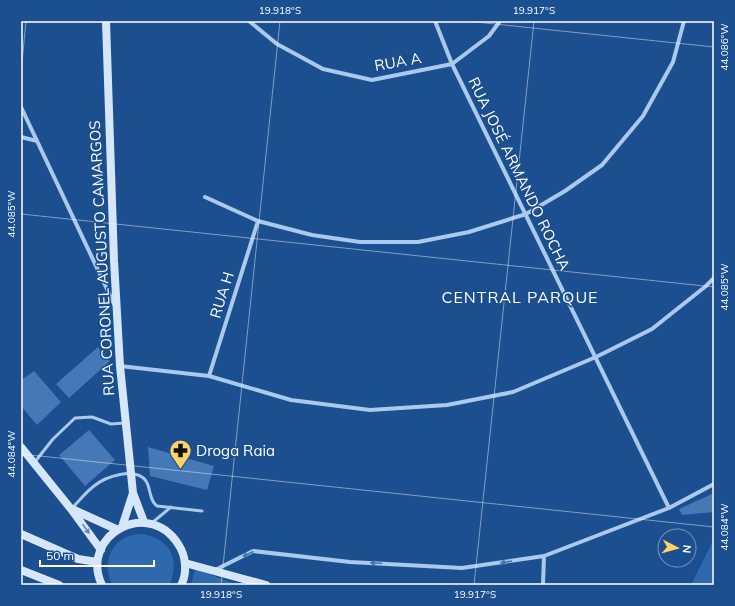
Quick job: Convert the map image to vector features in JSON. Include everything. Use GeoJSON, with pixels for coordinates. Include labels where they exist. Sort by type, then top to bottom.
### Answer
{"type":"FeatureCollection","features":[{"type":"Feature","properties":{"kind":"main road","name":"RUA CORONEL AUGUSTO CAMARGOS"},"geometry":{"type":"LineString","coordinates":[[106,21],[116,308],[120,366],[133,493],[148,523]]}},
{"type":"Feature","properties":{"kind":"main road"},"geometry":{"type":"LineString","coordinates":[[21,447],[71,509],[101,550]]}},
{"type":"Feature","properties":{"kind":"main road","name":"RUA CORONEL AUGUSTO CAMARGOS"},"geometry":{"type":"LineString","coordinates":[[97,562],[101,550],[110,535],[119,528],[133,493]]}},
{"type":"Feature","properties":{"kind":"main road"},"geometry":{"type":"LineString","coordinates":[[71,509],[119,528],[133,523],[148,523],[165,530],[176,540],[183,553],[185,563],[183,581],[181,585]]}},
{"type":"Feature","properties":{"kind":"main road"},"geometry":{"type":"LineString","coordinates":[[21,534],[78,559],[97,562],[98,577],[102,585]]}},
{"type":"Feature","properties":{"kind":"main road"},"geometry":{"type":"LineString","coordinates":[[185,563],[266,585]]}},
{"type":"Feature","properties":{"kind":"main road"},"geometry":{"type":"LineString","coordinates":[[21,570],[59,585]]}},
{"type":"Feature","properties":{"kind":"street","name":"RUA A"},"geometry":{"type":"LineString","coordinates":[[249,21],[277,44],[323,69],[372,80],[452,64],[489,36],[500,21]]}},
{"type":"Feature","properties":{"kind":"street","name":"RUA JOSÉ ARMANDO ROCHA"},"geometry":{"type":"LineString","coordinates":[[435,21],[452,64],[669,508]]}},
{"type":"Feature","properties":{"kind":"street"},"geometry":{"type":"LineString","coordinates":[[205,197],[258,220],[312,235],[360,242],[418,242],[469,232],[526,214],[565,191],[602,165],[643,116],[673,62],[684,21]]}},
{"type":"Feature","properties":{"kind":"street"},"geometry":{"type":"LineString","coordinates":[[21,107],[116,308]]}},
{"type":"Feature","properties":{"kind":"street"},"geometry":{"type":"LineString","coordinates":[[21,137],[37,141]]}},
{"type":"Feature","properties":{"kind":"street","name":"RUA H"},"geometry":{"type":"LineString","coordinates":[[209,376],[258,220]]}},
{"type":"Feature","properties":{"kind":"street"},"geometry":{"type":"LineString","coordinates":[[120,366],[209,376],[291,400],[370,410],[447,405],[514,392],[596,357],[652,329],[714,278]]}},
{"type":"Feature","properties":{"kind":"street"},"geometry":{"type":"LineString","coordinates":[[213,571],[253,551],[350,562],[462,568],[544,556],[669,508],[714,484]]}},
{"type":"Feature","properties":{"kind":"street"},"geometry":{"type":"LineString","coordinates":[[543,585],[544,556]]}},
{"type":"Feature","properties":{"kind":"lane"},"geometry":{"type":"LineString","coordinates":[[34,463],[54,439],[76,418],[92,417],[111,424],[125,423]]}},
{"type":"Feature","properties":{"kind":"lane"},"geometry":{"type":"LineString","coordinates":[[71,509],[94,486],[105,478],[130,472],[139,475],[146,481],[154,504],[157,506],[202,511]]}},
{"type":"Feature","properties":{"kind":"lane"},"geometry":{"type":"LineString","coordinates":[[148,523],[171,508]]}},
{"type":"Feature","properties":{"kind":"shaded area"},"geometry":{"type":"Polygon","coordinates":[[[142,534],[160,540],[170,551],[174,566],[170,584],[113,585],[108,573],[108,561],[113,549],[116,544],[124,538],[142,534]]]}},
{"type":"Feature","properties":{"kind":"shaded area"},"geometry":{"type":"Polygon","coordinates":[[[714,539],[714,585],[691,585],[714,539]]]}},
{"type":"Feature","properties":{"kind":"shaded area"},"geometry":{"type":"Polygon","coordinates":[[[195,569],[238,585],[191,585],[195,569]]]}},
{"type":"Feature","properties":{"kind":"building"},"geometry":{"type":"Polygon","coordinates":[[[98,347],[110,361],[69,398],[56,384],[98,347]]]}},
{"type":"Feature","properties":{"kind":"building"},"geometry":{"type":"Polygon","coordinates":[[[34,371],[61,402],[37,425],[21,406],[21,380],[34,371]]]}},
{"type":"Feature","properties":{"kind":"building"},"geometry":{"type":"Polygon","coordinates":[[[89,430],[115,460],[85,486],[59,455],[89,430]]]}},
{"type":"Feature","properties":{"kind":"building","name":"Droga Raia"},"geometry":{"type":"Polygon","coordinates":[[[148,447],[214,466],[207,490],[150,476],[148,447]]]}},
{"type":"Feature","properties":{"kind":"building"},"geometry":{"type":"Polygon","coordinates":[[[714,493],[714,512],[682,515],[679,509],[714,493]]]}},
{"type":"Feature","properties":{"kind":"place","name":"Droga Raia"},"geometry":{"type":"Point","coordinates":[181,470]}},
{"type":"Feature","properties":{"kind":"district","name":"CENTRAL PARQUE"},"geometry":{"type":"Point","coordinates":[520,297]}}]}
